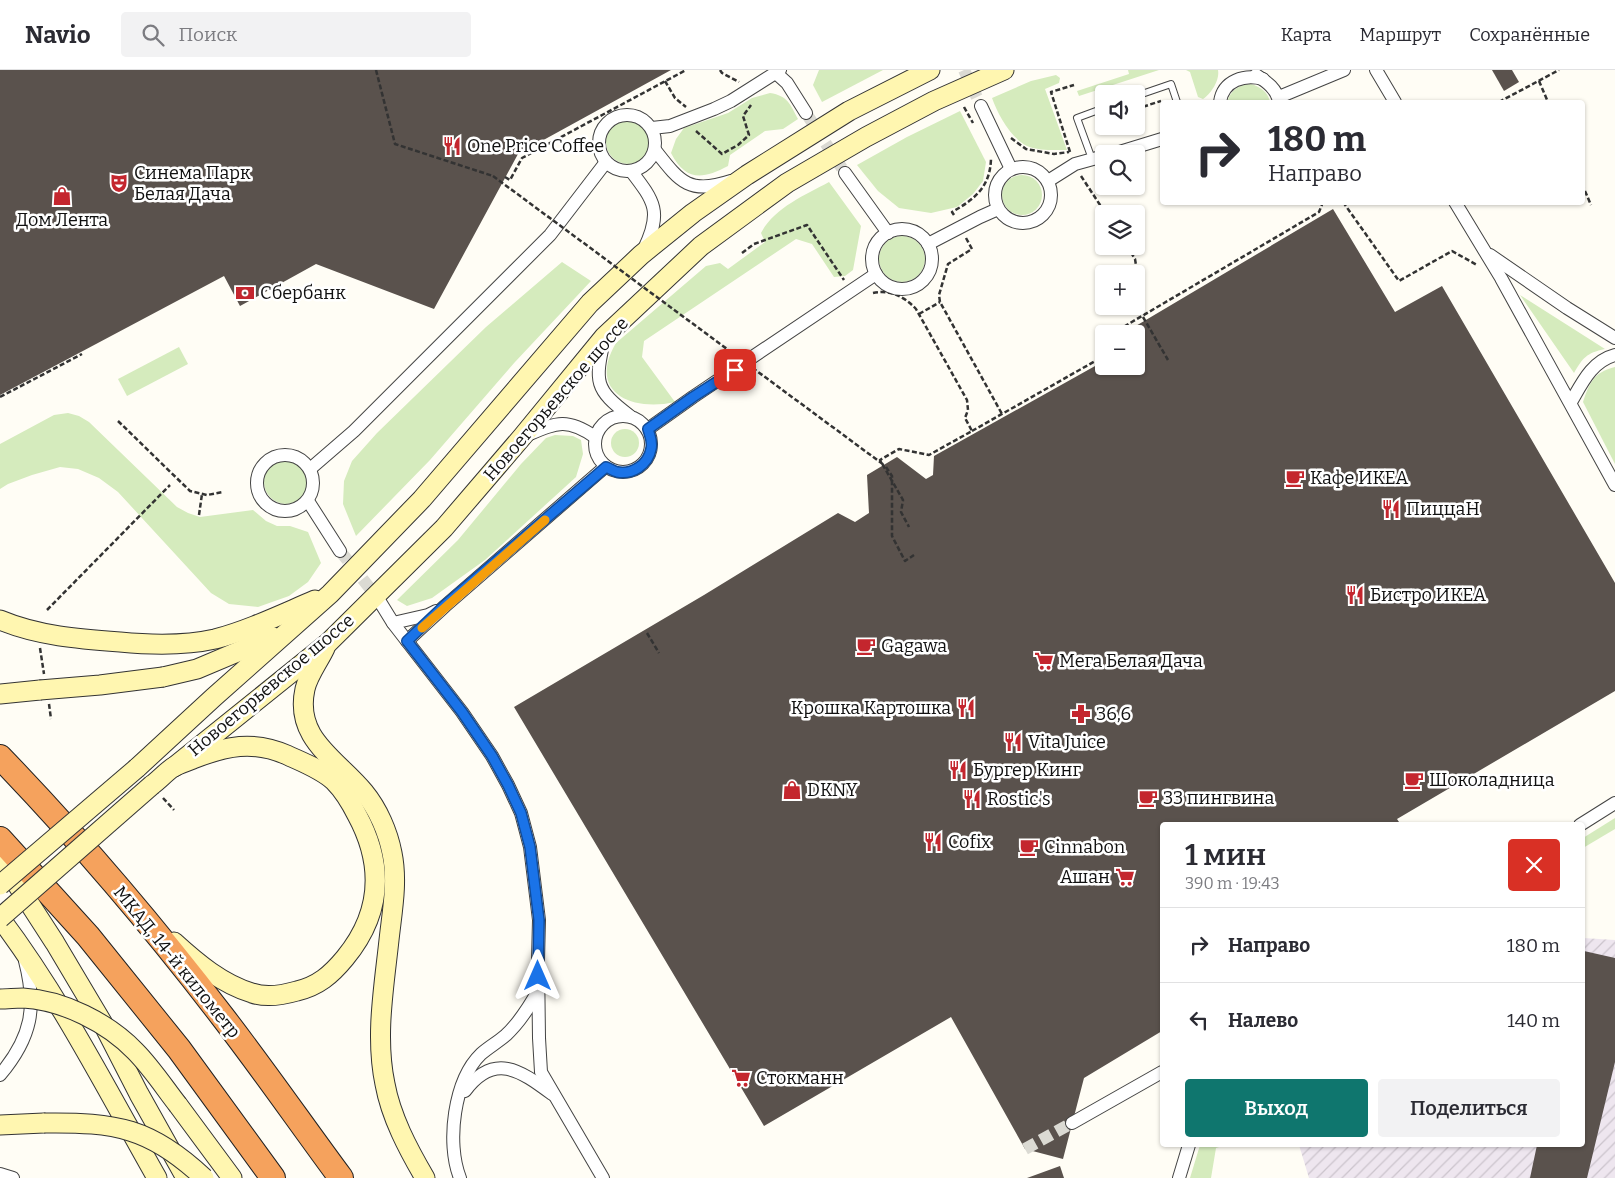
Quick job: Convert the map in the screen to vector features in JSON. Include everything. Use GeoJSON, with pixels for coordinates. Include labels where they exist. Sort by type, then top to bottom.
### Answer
{"type":"FeatureCollection","features":[{"type":"Feature","properties":{"kind":"highway","name":"МКАД, 14-й километр"},"geometry":{"type":"LineString","coordinates":[[0,757],[130,901],[222,1016],[341,1178]]}},
{"type":"Feature","properties":{"kind":"highway"},"geometry":{"type":"LineString","coordinates":[[0,838],[94,944],[179,1049],[273,1178]]}},
{"type":"Feature","properties":{"kind":"main road","name":"Новоегорьевское шоссе"},"geometry":{"type":"LineString","coordinates":[[0,885],[160,748],[214,697],[330,594],[422,499],[590,303],[641,255],[693,213],[747,175],[848,111],[930,70]]}},
{"type":"Feature","properties":{"kind":"main road","name":"Новоегорьевское шоссе"},"geometry":{"type":"LineString","coordinates":[[0,918],[156,790],[174,767],[328,643],[444,528],[604,337],[701,246],[787,183],[866,137],[934,101],[1004,70]]}},
{"type":"Feature","properties":{"kind":"main road"},"geometry":{"type":"LineString","coordinates":[[0,620],[14,626],[78,640],[147,644],[183,643],[214,639],[245,630],[330,594]]}},
{"type":"Feature","properties":{"kind":"main road"},"geometry":{"type":"LineString","coordinates":[[0,694],[100,685],[197,669],[286,632]]}},
{"type":"Feature","properties":{"kind":"main road"},"geometry":{"type":"LineString","coordinates":[[328,643],[305,687],[302,708],[306,726],[317,743],[365,792],[382,822],[392,854],[395,885],[381,1022],[381,1056],[384,1084],[394,1116],[410,1154],[425,1178]]}},
{"type":"Feature","properties":{"kind":"main road"},"geometry":{"type":"LineString","coordinates":[[130,901],[198,964],[230,984],[254,994],[283,995],[312,987],[335,971],[356,945],[369,918],[376,889],[374,857],[367,832],[352,804],[333,780],[307,764],[281,752],[255,747],[236,746],[214,751],[174,767]]}},
{"type":"Feature","properties":{"kind":"main road"},"geometry":{"type":"LineString","coordinates":[[0,858],[55,943],[102,1022],[139,1094],[186,1178]]}},
{"type":"Feature","properties":{"kind":"main road"},"geometry":{"type":"LineString","coordinates":[[0,918],[22,948],[59,1006],[156,1178]]}},
{"type":"Feature","properties":{"kind":"main road"},"geometry":{"type":"LineString","coordinates":[[0,999],[23,998],[47,1002],[71,1010],[98,1023],[116,1035],[135,1050],[154,1072],[232,1178]]}},
{"type":"Feature","properties":{"kind":"main road"},"geometry":{"type":"LineString","coordinates":[[285,1101],[350,1178]]}},
{"type":"Feature","properties":{"kind":"main road"},"geometry":{"type":"LineString","coordinates":[[0,1125],[75,1123],[109,1125],[136,1132],[163,1145],[184,1159],[204,1178]]}},
{"type":"Feature","properties":{"kind":"street"},"geometry":{"type":"LineString","coordinates":[[1221,100],[1231,70]]}},
{"type":"Feature","properties":{"kind":"street"},"geometry":{"type":"LineString","coordinates":[[1248,70],[1273,87],[1279,100],[1344,70]]}},
{"type":"Feature","properties":{"kind":"street"},"geometry":{"type":"LineString","coordinates":[[1376,70],[1394,100]]}},
{"type":"Feature","properties":{"kind":"street"},"geometry":{"type":"LineString","coordinates":[[652,128],[670,126],[714,109],[731,101],[776,71],[806,113]]}},
{"type":"Feature","properties":{"kind":"street"},"geometry":{"type":"LineString","coordinates":[[1224,90],[1232,82],[1242,77],[1253,76],[1263,79]]}},
{"type":"Feature","properties":{"kind":"street"},"geometry":{"type":"LineString","coordinates":[[981,106],[1011,169]]}},
{"type":"Feature","properties":{"kind":"street"},"geometry":{"type":"LineString","coordinates":[[624,114],[634,115],[645,120],[652,128],[656,139],[655,150],[650,160],[640,168],[631,171],[620,170],[606,162],[602,156],[599,146],[604,125],[613,118],[624,114]]}},
{"type":"Feature","properties":{"kind":"street"},"geometry":{"type":"LineString","coordinates":[[1142,145],[1160,140]]}},
{"type":"Feature","properties":{"kind":"street"},"geometry":{"type":"LineString","coordinates":[[655,150],[676,176],[689,185],[713,187],[747,175]]}},
{"type":"Feature","properties":{"kind":"street"},"geometry":{"type":"LineString","coordinates":[[1048,181],[1073,158],[1095,157]]}},
{"type":"Feature","properties":{"kind":"street"},"geometry":{"type":"LineString","coordinates":[[310,469],[354,431],[550,234],[606,162]]}},
{"type":"Feature","properties":{"kind":"street"},"geometry":{"type":"LineString","coordinates":[[1022,166],[1032,168],[1041,172],[1048,181],[1052,190],[1051,201],[1048,210],[1041,218],[1022,224],[1012,222],[998,209],[995,198],[996,186],[1002,176],[1011,169],[1022,166]]}},
{"type":"Feature","properties":{"kind":"street"},"geometry":{"type":"LineString","coordinates":[[631,171],[654,205],[653,230],[641,255]]}},
{"type":"Feature","properties":{"kind":"street"},"geometry":{"type":"LineString","coordinates":[[845,173],[888,233]]}},
{"type":"Feature","properties":{"kind":"street"},"geometry":{"type":"LineString","coordinates":[[1457,205],[1501,278],[1615,485]]}},
{"type":"Feature","properties":{"kind":"street"},"geometry":{"type":"LineString","coordinates":[[928,244],[998,209]]}},
{"type":"Feature","properties":{"kind":"street"},"geometry":{"type":"LineString","coordinates":[[899,229],[910,230],[921,235],[928,244],[932,256],[931,268],[925,278],[916,286],[905,289],[894,288],[883,283],[876,274],[872,263],[873,251],[879,240],[888,233],[899,229]]}},
{"type":"Feature","properties":{"kind":"street"},"geometry":{"type":"LineString","coordinates":[[1486,252],[1567,308],[1615,338]]}},
{"type":"Feature","properties":{"kind":"street"},"geometry":{"type":"LineString","coordinates":[[648,429],[876,274]]}},
{"type":"Feature","properties":{"kind":"street"},"geometry":{"type":"LineString","coordinates":[[604,337],[598,366],[598,379],[603,392],[612,403],[640,421],[648,429],[652,439],[651,450],[647,459],[640,467],[629,472],[616,472],[606,467],[598,458],[595,448],[595,437],[600,427],[608,419],[619,415],[630,416]]}},
{"type":"Feature","properties":{"kind":"street"},"geometry":{"type":"LineString","coordinates":[[1571,402],[1583,379],[1595,366],[1608,357],[1615,355]]}},
{"type":"Feature","properties":{"kind":"street"},"geometry":{"type":"LineString","coordinates":[[522,437],[548,427],[564,424],[580,427],[595,437]]}},
{"type":"Feature","properties":{"kind":"street"},"geometry":{"type":"LineString","coordinates":[[284,454],[294,456],[303,461],[310,469],[314,479],[313,490],[308,501],[299,508],[288,512],[276,510],[266,504],[259,495],[256,484],[258,473],[264,463],[273,457],[284,454]]}},
{"type":"Feature","properties":{"kind":"street"},"geometry":{"type":"LineString","coordinates":[[407,641],[444,606],[606,467]]}},
{"type":"Feature","properties":{"kind":"street"},"geometry":{"type":"LineString","coordinates":[[308,501],[340,551]]}},
{"type":"Feature","properties":{"kind":"street"},"geometry":{"type":"LineString","coordinates":[[377,597],[393,623],[462,712],[492,756],[521,813],[530,847],[539,920],[538,992],[542,1072],[603,1178]]}},
{"type":"Feature","properties":{"kind":"street"},"geometry":{"type":"LineString","coordinates":[[393,623],[428,615],[444,606]]}},
{"type":"Feature","properties":{"kind":"street"},"geometry":{"type":"LineString","coordinates":[[1585,822],[1615,803]]}},
{"type":"Feature","properties":{"kind":"street"},"geometry":{"type":"LineString","coordinates":[[0,1075],[20,1046],[29,1026],[32,1002],[30,978],[22,948]]}},
{"type":"Feature","properties":{"kind":"street"},"geometry":{"type":"LineString","coordinates":[[460,1178],[452,1144],[453,1119],[464,1081],[481,1054],[516,1025],[538,992]]}},
{"type":"Feature","properties":{"kind":"street"},"geometry":{"type":"LineString","coordinates":[[459,1099],[471,1083],[482,1073],[506,1068],[531,1078],[556,1098]]}},
{"type":"Feature","properties":{"kind":"street"},"geometry":{"type":"LineString","coordinates":[[1072,1123],[1160,1073]]}},
{"type":"Feature","properties":{"kind":"street"},"geometry":{"type":"LineString","coordinates":[[1179,1178],[1188,1147]]}},
{"type":"Feature","properties":{"kind":"street"},"geometry":{"type":"LineString","coordinates":[[0,1174],[14,1178]]}},
{"type":"Feature","properties":{"kind":"lane"},"geometry":{"type":"LineString","coordinates":[[1145,93],[1171,84],[1177,100]]}},
{"type":"Feature","properties":{"kind":"lane"},"geometry":{"type":"LineString","coordinates":[[1095,111],[1077,118],[1095,151]]}},
{"type":"Feature","properties":{"kind":"path"},"geometry":{"type":"LineString","coordinates":[[376,70],[395,144],[493,176],[884,465],[892,476],[892,536],[905,560],[914,555]]}},
{"type":"Feature","properties":{"kind":"path"},"geometry":{"type":"LineString","coordinates":[[505,177],[510,180],[522,158],[686,70]]}},
{"type":"Feature","properties":{"kind":"path"},"geometry":{"type":"LineString","coordinates":[[1504,100],[1559,70]]}},
{"type":"Feature","properties":{"kind":"path"},"geometry":{"type":"LineString","coordinates":[[1539,81],[1547,100]]}},
{"type":"Feature","properties":{"kind":"path"},"geometry":{"type":"LineString","coordinates":[[1074,85],[1051,92],[1078,172],[1100,205]]}},
{"type":"Feature","properties":{"kind":"path"},"geometry":{"type":"LineString","coordinates":[[1145,106],[1160,101]]}},
{"type":"Feature","properties":{"kind":"path"},"geometry":{"type":"LineString","coordinates":[[964,107],[973,123]]}},
{"type":"Feature","properties":{"kind":"path"},"geometry":{"type":"LineString","coordinates":[[1002,414],[940,302],[939,295],[948,264],[972,249],[952,212],[970,202],[978,193],[987,178],[991,165],[988,148],[999,142],[1011,137],[1026,149],[1073,158]]}},
{"type":"Feature","properties":{"kind":"path"},"geometry":{"type":"LineString","coordinates":[[1585,191],[1591,206]]}},
{"type":"Feature","properties":{"kind":"path"},"geometry":{"type":"LineString","coordinates":[[1127,325],[1319,212],[1322,205]]}},
{"type":"Feature","properties":{"kind":"path"},"geometry":{"type":"LineString","coordinates":[[1345,205],[1399,281],[1452,251],[1501,278]]}},
{"type":"Feature","properties":{"kind":"path"},"geometry":{"type":"LineString","coordinates":[[742,253],[754,244],[807,225],[846,283],[838,289],[843,296]]}},
{"type":"Feature","properties":{"kind":"path"},"geometry":{"type":"LineString","coordinates":[[868,295],[884,292],[895,294],[910,303],[919,314],[967,400],[968,410],[965,418],[972,431]]}},
{"type":"Feature","properties":{"kind":"path"},"geometry":{"type":"LineString","coordinates":[[919,314],[940,302]]}},
{"type":"Feature","properties":{"kind":"path"},"geometry":{"type":"LineString","coordinates":[[1143,317],[1168,360]]}},
{"type":"Feature","properties":{"kind":"path"},"geometry":{"type":"LineString","coordinates":[[0,397],[82,354]]}},
{"type":"Feature","properties":{"kind":"path"},"geometry":{"type":"LineString","coordinates":[[909,527],[901,512],[903,500],[880,460],[899,449],[929,455],[1095,361]]}},
{"type":"Feature","properties":{"kind":"path"},"geometry":{"type":"LineString","coordinates":[[118,421],[190,491],[202,494],[223,492]]}},
{"type":"Feature","properties":{"kind":"path"},"geometry":{"type":"LineString","coordinates":[[47,610],[170,485]]}},
{"type":"Feature","properties":{"kind":"path"},"geometry":{"type":"LineString","coordinates":[[199,515],[202,494]]}},
{"type":"Feature","properties":{"kind":"path"},"geometry":{"type":"LineString","coordinates":[[647,633],[659,653]]}},
{"type":"Feature","properties":{"kind":"path"},"geometry":{"type":"LineString","coordinates":[[49,703],[51,718]]}},
{"type":"Feature","properties":{"kind":"path"},"geometry":{"type":"LineString","coordinates":[[156,790],[174,810]]}},
{"type":"Feature","properties":{"kind":"shaded area"},"geometry":{"type":"Polygon","coordinates":[[[1585,938],[1615,940],[1615,1178],[1309,1178],[1300,1147],[1585,1147],[1585,938]]]}},
{"type":"Feature","properties":{"kind":"green space"},"geometry":{"type":"Polygon","coordinates":[[[819,70],[883,70],[822,102],[813,85],[819,70]]]}},
{"type":"Feature","properties":{"kind":"green space"},"geometry":{"type":"Polygon","coordinates":[[[1128,70],[1159,70],[1113,85],[1095,85],[1129,74],[1128,70]]]}},
{"type":"Feature","properties":{"kind":"green space"},"geometry":{"type":"Polygon","coordinates":[[[1186,70],[1218,70],[1218,78],[1214,86],[1203,99],[1198,97],[1190,72],[1186,70]]]}},
{"type":"Feature","properties":{"kind":"green space"},"geometry":{"type":"Polygon","coordinates":[[[1056,75],[1060,78],[1059,83],[1045,89],[1067,150],[1032,148],[1016,138],[998,112],[992,98],[1031,81],[1056,75]]]}},
{"type":"Feature","properties":{"kind":"green space"},"geometry":{"type":"Polygon","coordinates":[[[1251,84],[1264,90],[1269,100],[1228,100],[1236,89],[1251,84]]]}},
{"type":"Feature","properties":{"kind":"green space"},"geometry":{"type":"Polygon","coordinates":[[[1095,85],[1095,91],[1079,96],[1077,91],[1095,85]]]}},
{"type":"Feature","properties":{"kind":"green space"},"geometry":{"type":"Polygon","coordinates":[[[770,93],[785,99],[798,119],[783,129],[765,131],[730,155],[728,166],[711,174],[696,175],[689,173],[677,162],[671,153],[676,139],[684,128],[728,113],[752,98],[770,93]]]}},
{"type":"Feature","properties":{"kind":"green space"},"geometry":{"type":"Polygon","coordinates":[[[960,111],[986,162],[983,181],[973,194],[957,207],[931,213],[899,208],[878,191],[857,165],[907,137],[960,111]]]}},
{"type":"Feature","properties":{"kind":"green space"},"geometry":{"type":"Polygon","coordinates":[[[624,120],[632,120],[644,126],[650,142],[644,158],[632,164],[624,164],[612,158],[606,146],[606,138],[612,126],[624,120]]]}},
{"type":"Feature","properties":{"kind":"green space"},"geometry":{"type":"Polygon","coordinates":[[[1026,175],[1033,178],[1039,184],[1042,195],[1041,203],[1033,212],[1026,215],[1018,215],[1011,212],[1003,203],[1002,191],[1005,184],[1014,176],[1026,175]]]}},
{"type":"Feature","properties":{"kind":"green space"},"geometry":{"type":"Polygon","coordinates":[[[829,182],[861,226],[853,270],[845,276],[834,277],[812,244],[796,239],[644,341],[642,357],[675,402],[643,404],[629,401],[618,395],[610,386],[607,374],[608,360],[616,343],[706,266],[720,263],[728,269],[765,242],[761,233],[774,216],[800,197],[829,182]]]}},
{"type":"Feature","properties":{"kind":"green space"},"geometry":{"type":"Polygon","coordinates":[[[902,236],[915,240],[921,246],[925,259],[921,272],[915,278],[902,282],[889,278],[883,272],[879,259],[883,246],[889,240],[902,236]]]}},
{"type":"Feature","properties":{"kind":"green space"},"geometry":{"type":"Polygon","coordinates":[[[562,262],[591,281],[515,362],[430,460],[356,536],[343,504],[344,481],[352,461],[377,433],[486,327],[562,262]]]}},
{"type":"Feature","properties":{"kind":"green space"},"geometry":{"type":"Polygon","coordinates":[[[1520,295],[1605,349],[1593,352],[1586,357],[1574,373],[1520,295]]]}},
{"type":"Feature","properties":{"kind":"green space"},"geometry":{"type":"Polygon","coordinates":[[[179,347],[188,364],[127,396],[118,379],[179,347]]]}},
{"type":"Feature","properties":{"kind":"green space"},"geometry":{"type":"Polygon","coordinates":[[[1615,367],[1615,464],[1583,402],[1593,379],[1602,372],[1615,367]]]}},
{"type":"Feature","properties":{"kind":"green space"},"geometry":{"type":"Polygon","coordinates":[[[68,413],[79,416],[89,422],[177,507],[200,517],[253,510],[266,521],[277,526],[290,526],[308,532],[321,563],[308,582],[289,596],[258,607],[229,604],[211,593],[118,492],[99,478],[78,469],[60,467],[32,475],[0,489],[0,444],[54,415],[68,413]]]}},
{"type":"Feature","properties":{"kind":"green space"},"geometry":{"type":"Polygon","coordinates":[[[625,429],[635,433],[639,443],[635,453],[625,457],[615,453],[611,443],[615,433],[625,429]]]}},
{"type":"Feature","properties":{"kind":"green space"},"geometry":{"type":"Polygon","coordinates":[[[555,435],[573,436],[581,440],[583,454],[576,477],[485,560],[432,598],[407,606],[397,600],[458,540],[521,464],[546,438],[555,435]]]}},
{"type":"Feature","properties":{"kind":"green space"},"geometry":{"type":"Polygon","coordinates":[[[286,460],[298,464],[304,470],[308,482],[304,494],[298,500],[286,504],[274,500],[268,494],[264,482],[268,470],[274,464],[286,460]]]}},
{"type":"Feature","properties":{"kind":"green space"},"geometry":{"type":"Polygon","coordinates":[[[1615,818],[1615,829],[1585,847],[1585,837],[1615,818]]]}},
{"type":"Feature","properties":{"kind":"green space"},"geometry":{"type":"Polygon","coordinates":[[[1199,1147],[1219,1147],[1216,1148],[1211,1178],[1190,1178],[1199,1147]]]}},
{"type":"Feature","properties":{"kind":"building"},"geometry":{"type":"Polygon","coordinates":[[[0,70],[671,70],[518,154],[434,309],[316,264],[240,306],[224,276],[0,395],[0,70]]]}},
{"type":"Feature","properties":{"kind":"building"},"geometry":{"type":"Polygon","coordinates":[[[1492,70],[1512,70],[1519,82],[1504,91],[1492,70]]]}},
{"type":"Feature","properties":{"kind":"building"},"geometry":{"type":"Polygon","coordinates":[[[1333,209],[1395,312],[1442,286],[1615,583],[1615,691],[1397,819],[1399,822],[1160,822],[1160,1032],[1084,1078],[1063,1159],[1025,1149],[951,1017],[764,1126],[514,707],[704,595],[838,513],[855,522],[869,513],[867,475],[897,457],[926,479],[933,475],[934,456],[1095,366],[1095,375],[1145,375],[1145,325],[1137,325],[1333,209]]]}},
{"type":"Feature","properties":{"kind":"building"},"geometry":{"type":"Polygon","coordinates":[[[1585,951],[1615,958],[1615,1062],[1587,1178],[1530,1178],[1537,1147],[1585,1147],[1585,951]]]}},
{"type":"Feature","properties":{"kind":"building"},"geometry":{"type":"Polygon","coordinates":[[[1060,1166],[1064,1178],[1027,1178],[1060,1166]]]}},
{"type":"Feature","properties":{"kind":"tunnel"},"geometry":{"type":"LineString","coordinates":[[964,70],[981,106]]}},
{"type":"Feature","properties":{"kind":"tunnel"},"geometry":{"type":"LineString","coordinates":[[806,113],[845,173]]}},
{"type":"Feature","properties":{"kind":"tunnel"},"geometry":{"type":"LineString","coordinates":[[340,551],[377,597]]}},
{"type":"Feature","properties":{"kind":"tunnel"},"geometry":{"type":"LineString","coordinates":[[1025,1149],[1072,1123]]}},
{"type":"Feature","properties":{"kind":"slow traffic"},"geometry":{"type":"LineString","coordinates":[[422,628],[444,606],[545,520]]}},
{"type":"Feature","properties":{"kind":"place","name":"One Price Coffee"},"geometry":{"type":"Point","coordinates":[452,146]}},
{"type":"Feature","properties":{"kind":"place","name":"Синема Парк Белая Дача"},"geometry":{"type":"Point","coordinates":[119,183]}},
{"type":"Feature","properties":{"kind":"place","name":"Дом Лента"},"geometry":{"type":"Point","coordinates":[62,196]}},
{"type":"Feature","properties":{"kind":"place","name":"Сбербанк"},"geometry":{"type":"Point","coordinates":[245,293]}},
{"type":"Feature","properties":{"kind":"place","name":"Кафе ИКЕА"},"geometry":{"type":"Point","coordinates":[1295,478]}},
{"type":"Feature","properties":{"kind":"place","name":"ПиццаН"},"geometry":{"type":"Point","coordinates":[1391,509]}},
{"type":"Feature","properties":{"kind":"place","name":"Бистро ИКЕА"},"geometry":{"type":"Point","coordinates":[1355,595]}},
{"type":"Feature","properties":{"kind":"place","name":"Gagawa"},"geometry":{"type":"Point","coordinates":[866,646]}},
{"type":"Feature","properties":{"kind":"place","name":"Мега Белая Дача"},"geometry":{"type":"Point","coordinates":[1044,661]}},
{"type":"Feature","properties":{"kind":"place","name":"Крошка Картошка"},"geometry":{"type":"Point","coordinates":[966,708]}},
{"type":"Feature","properties":{"kind":"place","name":"36,6"},"geometry":{"type":"Point","coordinates":[1081,714]}},
{"type":"Feature","properties":{"kind":"place","name":"Vita Juice"},"geometry":{"type":"Point","coordinates":[1013,742]}},
{"type":"Feature","properties":{"kind":"place","name":"Бургер Кинг"},"geometry":{"type":"Point","coordinates":[958,770]}},
{"type":"Feature","properties":{"kind":"place","name":"Шоколадница"},"geometry":{"type":"Point","coordinates":[1414,780]}},
{"type":"Feature","properties":{"kind":"place","name":"DKNY"},"geometry":{"type":"Point","coordinates":[792,790]}},
{"type":"Feature","properties":{"kind":"place","name":"33 пингвина"},"geometry":{"type":"Point","coordinates":[1148,798]}},
{"type":"Feature","properties":{"kind":"place","name":"Rostic's"},"geometry":{"type":"Point","coordinates":[972,799]}},
{"type":"Feature","properties":{"kind":"place","name":"Cofix"},"geometry":{"type":"Point","coordinates":[933,842]}},
{"type":"Feature","properties":{"kind":"place","name":"Cinnabon"},"geometry":{"type":"Point","coordinates":[1029,847]}},
{"type":"Feature","properties":{"kind":"place","name":"Ашан"},"geometry":{"type":"Point","coordinates":[1125,877]}},
{"type":"Feature","properties":{"kind":"place","name":"Стокманн"},"geometry":{"type":"Point","coordinates":[741,1078]}},
{"type":"Feature","properties":{"kind":"route"},"geometry":{"type":"LineString","coordinates":[[538,976],[539,920],[535,881],[530,847],[521,813],[492,756],[462,712],[407,641],[444,606],[606,467],[616,472],[629,472],[640,467],[647,459],[651,450],[652,439],[648,429],[735,370]]}}]}
